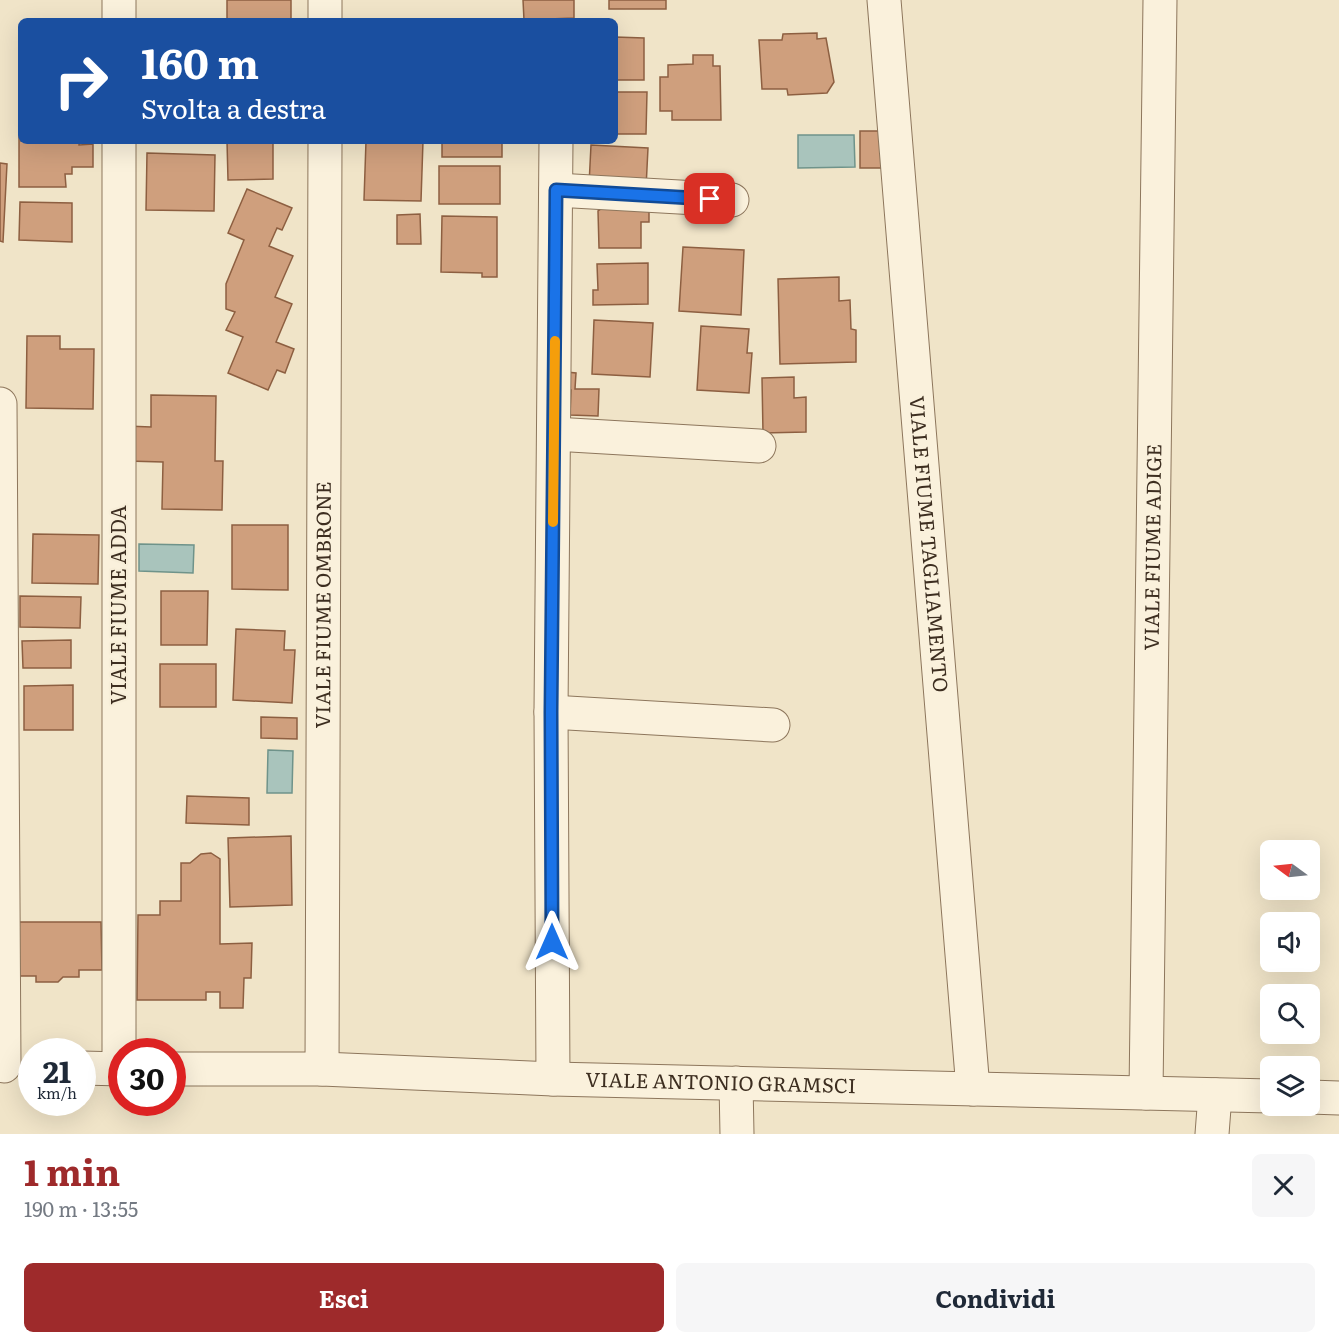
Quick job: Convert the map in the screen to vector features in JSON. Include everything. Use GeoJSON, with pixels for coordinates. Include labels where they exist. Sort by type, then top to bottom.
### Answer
{"type":"FeatureCollection","features":[{"type":"Feature","properties":{"kind":"street"},"geometry":{"type":"LineString","coordinates":[[119,0],[119,18]]}},
{"type":"Feature","properties":{"kind":"street"},"geometry":{"type":"LineString","coordinates":[[325,0],[325,18]]}},
{"type":"Feature","properties":{"kind":"street","name":"VIALE FIUME TAGLIAMENTO"},"geometry":{"type":"LineString","coordinates":[[884,0],[974,1089]]}},
{"type":"Feature","properties":{"kind":"street","name":"VIALE FIUME ADIGE"},"geometry":{"type":"LineString","coordinates":[[1146,1093],[1160,0]]}},
{"type":"Feature","properties":{"kind":"street","name":"VIALE FIUME ADDA"},"geometry":{"type":"LineString","coordinates":[[119,144],[120,1038]]}},
{"type":"Feature","properties":{"kind":"street","name":"VIALE FIUME OMBRONE"},"geometry":{"type":"LineString","coordinates":[[322,1069],[325,144]]}},
{"type":"Feature","properties":{"kind":"street"},"geometry":{"type":"LineString","coordinates":[[553,1079],[551,712],[556,144]]}},
{"type":"Feature","properties":{"kind":"street"},"geometry":{"type":"LineString","coordinates":[[556,190],[732,200]]}},
{"type":"Feature","properties":{"kind":"street"},"geometry":{"type":"LineString","coordinates":[[0,404],[12,1066]]}},
{"type":"Feature","properties":{"kind":"street"},"geometry":{"type":"LineString","coordinates":[[554,434],[759,447]]}},
{"type":"Feature","properties":{"kind":"street"},"geometry":{"type":"LineString","coordinates":[[551,712],[773,724]]}},
{"type":"Feature","properties":{"kind":"street","name":"VIALE ANTONIO GRAMSCI"},"geometry":{"type":"LineString","coordinates":[[186,1069],[322,1069],[553,1079],[1260,1096]]}},
{"type":"Feature","properties":{"kind":"street"},"geometry":{"type":"LineString","coordinates":[[736,1083],[737,1134]]}},
{"type":"Feature","properties":{"kind":"street"},"geometry":{"type":"LineString","coordinates":[[1212,1134],[1215,1095]]}},
{"type":"Feature","properties":{"kind":"street"},"geometry":{"type":"LineString","coordinates":[[1320,1097],[1339,1098]]}},
{"type":"Feature","properties":{"kind":"water"},"geometry":{"type":"Polygon","coordinates":[[[798,135],[854,135],[855,167],[798,168],[798,135]]]}},
{"type":"Feature","properties":{"kind":"water"},"geometry":{"type":"Polygon","coordinates":[[[139,544],[194,545],[193,573],[139,571],[139,544]]]}},
{"type":"Feature","properties":{"kind":"water"},"geometry":{"type":"Polygon","coordinates":[[[268,750],[293,751],[292,793],[267,793],[268,750]]]}},
{"type":"Feature","properties":{"kind":"building"},"geometry":{"type":"Polygon","coordinates":[[[227,0],[291,0],[291,18],[227,18],[227,0]]]}},
{"type":"Feature","properties":{"kind":"building"},"geometry":{"type":"Polygon","coordinates":[[[523,0],[574,0],[574,18],[524,18],[523,0]]]}},
{"type":"Feature","properties":{"kind":"building"},"geometry":{"type":"Polygon","coordinates":[[[609,0],[666,0],[666,9],[609,9],[609,0]]]}},
{"type":"Feature","properties":{"kind":"building"},"geometry":{"type":"Polygon","coordinates":[[[817,33],[817,39],[826,38],[834,82],[827,93],[788,95],[787,89],[762,89],[759,40],[782,40],[783,34],[817,33]]]}},
{"type":"Feature","properties":{"kind":"building"},"geometry":{"type":"Polygon","coordinates":[[[618,37],[644,38],[644,80],[618,80],[618,37]]]}},
{"type":"Feature","properties":{"kind":"building"},"geometry":{"type":"Polygon","coordinates":[[[693,55],[713,55],[713,66],[720,66],[721,120],[672,120],[672,111],[660,111],[660,77],[668,77],[668,65],[693,64],[693,55]]]}},
{"type":"Feature","properties":{"kind":"building"},"geometry":{"type":"Polygon","coordinates":[[[618,92],[647,92],[646,134],[618,134],[618,92]]]}},
{"type":"Feature","properties":{"kind":"building"},"geometry":{"type":"Polygon","coordinates":[[[860,131],[883,131],[883,168],[860,168],[860,131]]]}},
{"type":"Feature","properties":{"kind":"building"},"geometry":{"type":"Polygon","coordinates":[[[19,144],[93,144],[93,167],[72,167],[72,174],[65,174],[66,187],[19,187],[19,144]]]}},
{"type":"Feature","properties":{"kind":"building"},"geometry":{"type":"Polygon","coordinates":[[[227,144],[273,144],[273,179],[228,180],[227,144]]]}},
{"type":"Feature","properties":{"kind":"building"},"geometry":{"type":"Polygon","coordinates":[[[366,144],[423,144],[421,201],[364,200],[366,144]]]}},
{"type":"Feature","properties":{"kind":"building"},"geometry":{"type":"Polygon","coordinates":[[[442,144],[502,144],[502,157],[442,157],[442,144]]]}},
{"type":"Feature","properties":{"kind":"building"},"geometry":{"type":"Polygon","coordinates":[[[591,145],[648,148],[646,188],[589,185],[591,145]]]}},
{"type":"Feature","properties":{"kind":"building"},"geometry":{"type":"Polygon","coordinates":[[[147,153],[215,155],[214,211],[146,210],[147,153]]]}},
{"type":"Feature","properties":{"kind":"building"},"geometry":{"type":"Polygon","coordinates":[[[0,163],[7,164],[3,242],[0,241],[0,163]]]}},
{"type":"Feature","properties":{"kind":"building"},"geometry":{"type":"Polygon","coordinates":[[[439,166],[500,166],[500,204],[439,204],[439,166]]]}},
{"type":"Feature","properties":{"kind":"building"},"geometry":{"type":"Polygon","coordinates":[[[247,189],[292,208],[282,230],[277,228],[269,246],[293,256],[275,297],[292,304],[276,342],[294,349],[285,373],[277,370],[268,390],[228,373],[243,337],[226,330],[235,312],[226,309],[226,284],[244,240],[228,233],[247,189]]]}},
{"type":"Feature","properties":{"kind":"building"},"geometry":{"type":"Polygon","coordinates":[[[20,202],[72,203],[72,242],[19,240],[20,202]]]}},
{"type":"Feature","properties":{"kind":"building"},"geometry":{"type":"Polygon","coordinates":[[[607,205],[649,205],[649,222],[641,222],[641,248],[599,248],[598,211],[607,205]]]}},
{"type":"Feature","properties":{"kind":"building"},"geometry":{"type":"Polygon","coordinates":[[[420,214],[421,244],[397,244],[397,215],[420,214]]]}},
{"type":"Feature","properties":{"kind":"building"},"geometry":{"type":"Polygon","coordinates":[[[442,216],[497,217],[497,277],[482,277],[482,273],[441,272],[442,216]]]}},
{"type":"Feature","properties":{"kind":"building"},"geometry":{"type":"Polygon","coordinates":[[[683,247],[744,250],[741,315],[679,311],[683,247]]]}},
{"type":"Feature","properties":{"kind":"building"},"geometry":{"type":"Polygon","coordinates":[[[648,263],[648,304],[593,305],[593,290],[598,290],[597,264],[648,263]]]}},
{"type":"Feature","properties":{"kind":"building"},"geometry":{"type":"Polygon","coordinates":[[[839,277],[839,301],[850,300],[851,329],[856,330],[856,362],[780,364],[778,279],[839,277]]]}},
{"type":"Feature","properties":{"kind":"building"},"geometry":{"type":"Polygon","coordinates":[[[594,320],[653,323],[650,377],[592,374],[594,320]]]}},
{"type":"Feature","properties":{"kind":"building"},"geometry":{"type":"Polygon","coordinates":[[[701,326],[749,329],[747,353],[752,353],[749,393],[697,390],[701,326]]]}},
{"type":"Feature","properties":{"kind":"building"},"geometry":{"type":"Polygon","coordinates":[[[27,336],[60,336],[60,349],[94,349],[93,409],[26,408],[27,336]]]}},
{"type":"Feature","properties":{"kind":"building"},"geometry":{"type":"Polygon","coordinates":[[[566,372],[576,373],[575,389],[599,389],[598,416],[570,415],[571,390],[566,390],[566,372]]]}},
{"type":"Feature","properties":{"kind":"building"},"geometry":{"type":"Polygon","coordinates":[[[794,377],[794,398],[806,397],[806,432],[763,433],[762,378],[794,377]]]}},
{"type":"Feature","properties":{"kind":"building"},"geometry":{"type":"Polygon","coordinates":[[[151,395],[216,396],[215,461],[223,461],[222,510],[162,509],[163,462],[127,461],[127,426],[151,427],[151,395]]]}},
{"type":"Feature","properties":{"kind":"building"},"geometry":{"type":"Polygon","coordinates":[[[232,525],[288,525],[288,590],[232,589],[232,525]]]}},
{"type":"Feature","properties":{"kind":"building"},"geometry":{"type":"Polygon","coordinates":[[[33,534],[99,535],[98,584],[32,583],[33,534]]]}},
{"type":"Feature","properties":{"kind":"building"},"geometry":{"type":"Polygon","coordinates":[[[161,591],[208,591],[207,645],[161,645],[161,591]]]}},
{"type":"Feature","properties":{"kind":"building"},"geometry":{"type":"Polygon","coordinates":[[[20,596],[81,597],[80,628],[20,627],[20,596]]]}},
{"type":"Feature","properties":{"kind":"building"},"geometry":{"type":"Polygon","coordinates":[[[236,629],[285,631],[284,650],[295,650],[292,703],[233,700],[236,629]]]}},
{"type":"Feature","properties":{"kind":"building"},"geometry":{"type":"Polygon","coordinates":[[[71,640],[71,668],[23,668],[22,641],[71,640]]]}},
{"type":"Feature","properties":{"kind":"building"},"geometry":{"type":"Polygon","coordinates":[[[160,664],[216,664],[216,707],[160,707],[160,664]]]}},
{"type":"Feature","properties":{"kind":"building"},"geometry":{"type":"Polygon","coordinates":[[[73,685],[73,730],[24,730],[24,686],[73,685]]]}},
{"type":"Feature","properties":{"kind":"building"},"geometry":{"type":"Polygon","coordinates":[[[261,717],[297,718],[297,739],[261,738],[261,717]]]}},
{"type":"Feature","properties":{"kind":"building"},"geometry":{"type":"Polygon","coordinates":[[[187,796],[249,798],[249,825],[186,823],[187,796]]]}},
{"type":"Feature","properties":{"kind":"building"},"geometry":{"type":"Polygon","coordinates":[[[291,836],[292,905],[230,907],[228,838],[291,836]]]}},
{"type":"Feature","properties":{"kind":"building"},"geometry":{"type":"Polygon","coordinates":[[[211,853],[220,859],[220,944],[252,943],[251,978],[244,978],[243,1008],[220,1008],[220,992],[206,992],[206,1000],[137,1000],[138,915],[160,915],[160,901],[181,901],[181,863],[190,863],[201,854],[211,853]]]}},
{"type":"Feature","properties":{"kind":"building"},"geometry":{"type":"Polygon","coordinates":[[[18,922],[101,922],[102,970],[79,970],[79,977],[63,977],[58,982],[36,982],[36,976],[18,976],[18,922]]]}},
{"type":"Feature","properties":{"kind":"slow traffic"},"geometry":{"type":"LineString","coordinates":[[553,522],[555,341]]}},
{"type":"Feature","properties":{"kind":"route"},"geometry":{"type":"LineString","coordinates":[[552,942],[551,712],[556,190],[710,199]]}}]}
